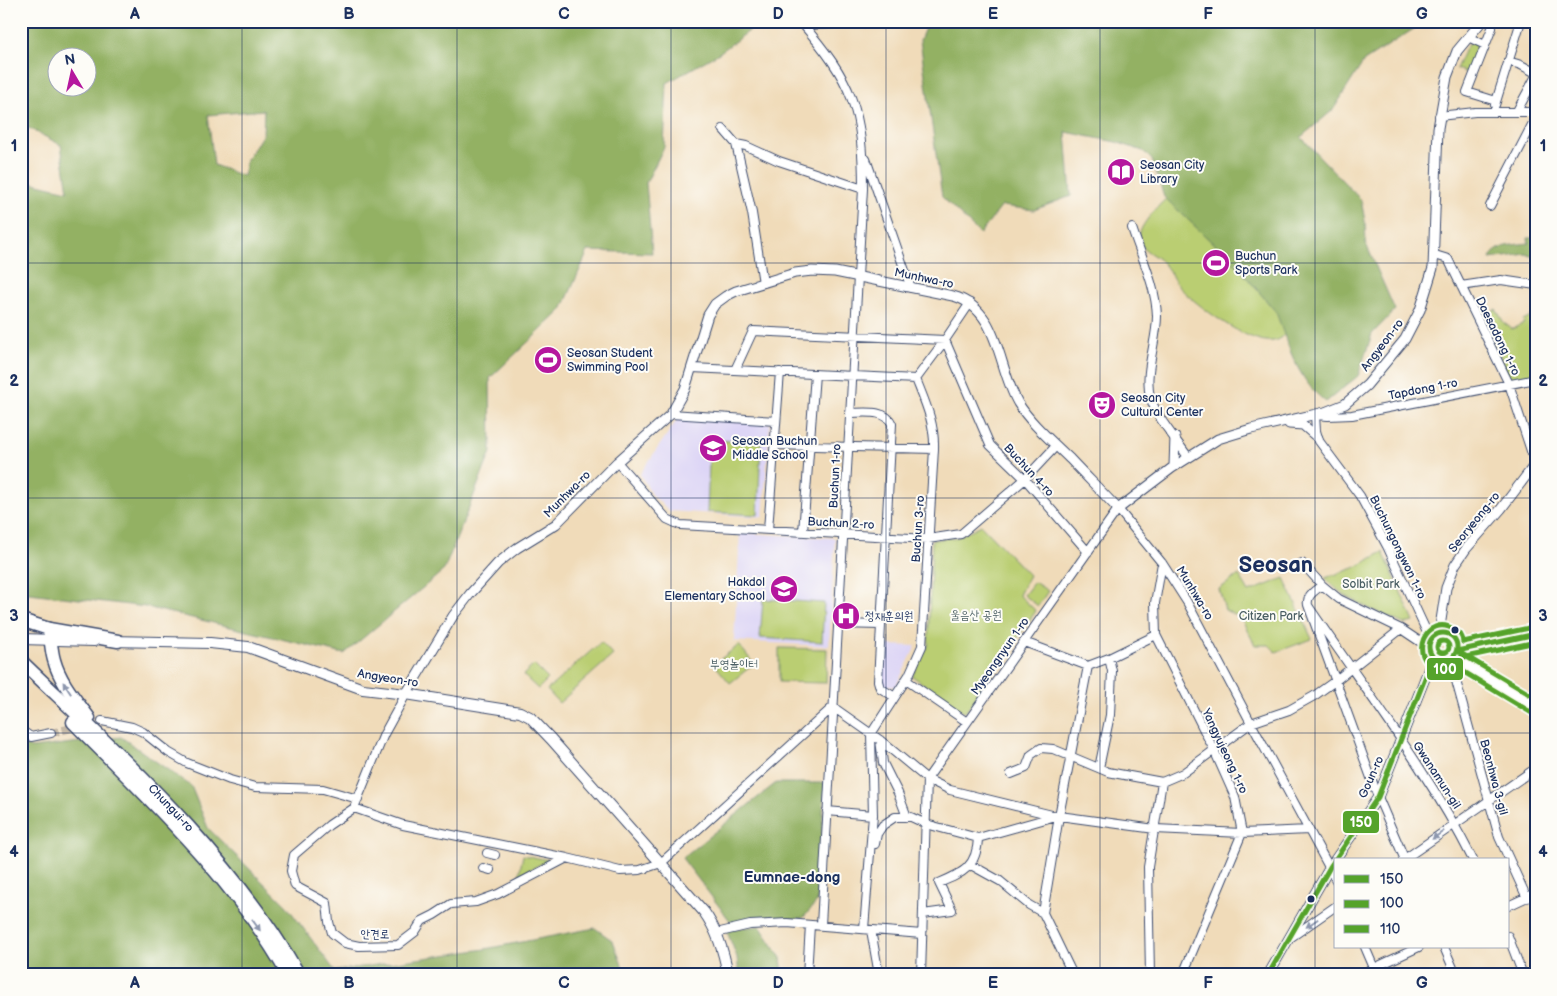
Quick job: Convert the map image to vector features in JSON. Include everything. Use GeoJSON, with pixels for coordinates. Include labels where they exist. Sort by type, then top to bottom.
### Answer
{"type":"FeatureCollection","features":[{"type":"Feature","properties":{"kind":"highway"},"geometry":{"type":"LineString","coordinates":[[21,620],[50,634],[118,641]]}},
{"type":"Feature","properties":{"kind":"highway"},"geometry":{"type":"LineString","coordinates":[[50,634],[54,662],[63,682],[105,742]]}},
{"type":"Feature","properties":{"kind":"highway","name":"Chungui-ro"},"geometry":{"type":"LineString","coordinates":[[21,661],[181,817],[210,849],[260,914],[300,975]]}},
{"type":"Feature","properties":{"kind":"highway","name":"Chungui-ro"},"geometry":{"type":"LineString","coordinates":[[21,671],[196,847],[236,897],[288,975]]}},
{"type":"Feature","properties":{"kind":"main road"},"geometry":{"type":"LineString","coordinates":[[21,639],[50,634]]}},
{"type":"Feature","properties":{"kind":"main road","name":"Angyeon-ro"},"geometry":{"type":"LineString","coordinates":[[118,641],[236,645],[261,651],[363,690],[504,708],[530,717],[704,912],[716,933],[728,975]]}},
{"type":"Feature","properties":{"kind":"street","name":"Angyeon-ro"},"geometry":{"type":"LineString","coordinates":[[1118,509],[1174,466],[1218,439],[1315,415],[1341,406],[1357,395],[1377,374],[1408,334],[1427,291],[1435,255],[1440,116],[1450,67],[1457,51],[1482,21]]}},
{"type":"Feature","properties":{"kind":"street"},"geometry":{"type":"LineString","coordinates":[[1495,112],[1496,101],[1521,21]]}},
{"type":"Feature","properties":{"kind":"street"},"geometry":{"type":"LineString","coordinates":[[802,23],[866,23]]}},
{"type":"Feature","properties":{"kind":"street"},"geometry":{"type":"LineString","coordinates":[[802,23],[831,59],[845,81],[856,108],[863,153],[911,288]]}},
{"type":"Feature","properties":{"kind":"street"},"geometry":{"type":"LineString","coordinates":[[1492,28],[1467,92],[1496,101]]}},
{"type":"Feature","properties":{"kind":"street"},"geometry":{"type":"LineString","coordinates":[[1468,37],[1486,45]]}},
{"type":"Feature","properties":{"kind":"street"},"geometry":{"type":"LineString","coordinates":[[1508,61],[1521,65],[1536,74],[1517,111]]}},
{"type":"Feature","properties":{"kind":"street"},"geometry":{"type":"LineString","coordinates":[[1440,116],[1517,111],[1536,112]]}},
{"type":"Feature","properties":{"kind":"street"},"geometry":{"type":"LineString","coordinates":[[1490,206],[1536,117]]}},
{"type":"Feature","properties":{"kind":"street"},"geometry":{"type":"LineString","coordinates":[[723,129],[736,144],[752,213],[763,283]]}},
{"type":"Feature","properties":{"kind":"street"},"geometry":{"type":"LineString","coordinates":[[736,144],[746,146],[779,161],[863,189]]}},
{"type":"Feature","properties":{"kind":"street","name":"Buchun 1-ro"},"geometry":{"type":"LineString","coordinates":[[821,926],[863,189],[863,153]]}},
{"type":"Feature","properties":{"kind":"street"},"geometry":{"type":"LineString","coordinates":[[1132,228],[1151,286],[1156,309],[1149,391],[1154,406],[1188,457]]}},
{"type":"Feature","properties":{"kind":"street","name":"Daesadong 1-ro"},"geometry":{"type":"LineString","coordinates":[[1435,255],[1448,259],[1508,384],[1520,413],[1535,465]]}},
{"type":"Feature","properties":{"kind":"street","name":"Munhwa-ro"},"geometry":{"type":"LineString","coordinates":[[406,694],[453,616],[486,576],[510,552],[556,524],[617,462],[671,414],[682,397],[712,306],[732,292],[812,270],[858,276],[953,296],[970,303],[981,315],[990,328],[1011,389],[1020,405],[1056,446],[1118,509],[1162,563],[1187,602],[1334,876]]}},
{"type":"Feature","properties":{"kind":"street"},"geometry":{"type":"LineString","coordinates":[[1461,286],[1500,280],[1536,285]]}},
{"type":"Feature","properties":{"kind":"street"},"geometry":{"type":"LineString","coordinates":[[692,368],[916,378],[970,303]]}},
{"type":"Feature","properties":{"kind":"street"},"geometry":{"type":"LineString","coordinates":[[735,370],[752,331],[945,340]]}},
{"type":"Feature","properties":{"kind":"street","name":"Buchun 4-ro"},"geometry":{"type":"LineString","coordinates":[[945,340],[990,445],[1025,479],[1088,552]]}},
{"type":"Feature","properties":{"kind":"street"},"geometry":{"type":"LineString","coordinates":[[768,530],[780,372]]}},
{"type":"Feature","properties":{"kind":"street"},"geometry":{"type":"LineString","coordinates":[[803,532],[815,374]]}},
{"type":"Feature","properties":{"kind":"street","name":"Buchun 3-ro"},"geometry":{"type":"LineString","coordinates":[[871,734],[906,680],[922,646],[934,448],[932,422],[916,378]]}},
{"type":"Feature","properties":{"kind":"street","name":"Tapdong 1-ro"},"geometry":{"type":"LineString","coordinates":[[1315,415],[1352,414],[1536,379]]}},
{"type":"Feature","properties":{"kind":"street"},"geometry":{"type":"LineString","coordinates":[[850,413],[881,414],[889,418],[892,424],[878,684],[880,688],[895,697]]}},
{"type":"Feature","properties":{"kind":"street"},"geometry":{"type":"LineString","coordinates":[[671,414],[776,421]]}},
{"type":"Feature","properties":{"kind":"street","name":"Buchungongwon 1-ro"},"geometry":{"type":"LineString","coordinates":[[1315,415],[1318,438],[1325,451],[1353,485],[1373,518],[1429,643]]}},
{"type":"Feature","properties":{"kind":"street"},"geometry":{"type":"LineString","coordinates":[[1282,422],[1285,424],[1303,425],[1318,438]]}},
{"type":"Feature","properties":{"kind":"street"},"geometry":{"type":"LineString","coordinates":[[1174,466],[1175,437]]}},
{"type":"Feature","properties":{"kind":"street"},"geometry":{"type":"LineString","coordinates":[[775,445],[934,448]]}},
{"type":"Feature","properties":{"kind":"street","name":"Buchun 2-ro"},"geometry":{"type":"LineString","coordinates":[[617,462],[665,518],[673,523],[691,527],[928,539],[960,534],[1025,479],[1056,446]]}},
{"type":"Feature","properties":{"kind":"street","name":"Seoryeong-ro"},"geometry":{"type":"LineString","coordinates":[[1438,633],[1446,588],[1455,565],[1535,465]]}},
{"type":"Feature","properties":{"kind":"street","name":"Myeongnyun 1-ro"},"geometry":{"type":"LineString","coordinates":[[927,779],[1118,509]]}},
{"type":"Feature","properties":{"kind":"street","name":"Yangyujeong 1-ro"},"geometry":{"type":"LineString","coordinates":[[1162,563],[1155,602],[1156,635],[1214,750],[1235,798],[1242,833]]}},
{"type":"Feature","properties":{"kind":"street"},"geometry":{"type":"LineString","coordinates":[[1302,563],[1322,586],[1344,602],[1429,643],[1433,658],[1441,661],[1453,656],[1536,634]]}},
{"type":"Feature","properties":{"kind":"street"},"geometry":{"type":"LineString","coordinates":[[1322,586],[1308,598],[1309,607],[1378,797],[1404,858]]}},
{"type":"Feature","properties":{"kind":"street","name":"Gwanamun-gil"},"geometry":{"type":"LineString","coordinates":[[1309,607],[1350,669],[1400,738],[1455,824],[1472,858]]}},
{"type":"Feature","properties":{"kind":"street"},"geometry":{"type":"LineString","coordinates":[[838,624],[881,625]]}},
{"type":"Feature","properties":{"kind":"street"},"geometry":{"type":"LineString","coordinates":[[1012,774],[1026,768],[1031,755],[1041,748],[1053,749],[1108,772],[1162,782],[1182,773],[1251,723],[1302,704],[1336,681],[1401,629]]}},
{"type":"Feature","properties":{"kind":"street"},"geometry":{"type":"LineString","coordinates":[[1429,643],[1438,633],[1446,633],[1453,637],[1456,643],[1453,656]]}},
{"type":"Feature","properties":{"kind":"street"},"geometry":{"type":"LineString","coordinates":[[1024,642],[1088,666],[1156,635]]}},
{"type":"Feature","properties":{"kind":"street"},"geometry":{"type":"LineString","coordinates":[[1453,656],[1536,707]]}},
{"type":"Feature","properties":{"kind":"street","name":"Beonhwa 3-gil"},"geometry":{"type":"LineString","coordinates":[[1453,656],[1489,800],[1499,836],[1509,858]]}},
{"type":"Feature","properties":{"kind":"street"},"geometry":{"type":"LineString","coordinates":[[1099,768],[1110,715],[1112,671],[1109,658]]}},
{"type":"Feature","properties":{"kind":"street","name":"Goun-ro"},"geometry":{"type":"LineString","coordinates":[[1336,858],[1378,797],[1433,658]]}},
{"type":"Feature","properties":{"kind":"street"},"geometry":{"type":"LineString","coordinates":[[1073,975],[1043,913],[1058,816],[1088,666]]}},
{"type":"Feature","properties":{"kind":"street"},"geometry":{"type":"LineString","coordinates":[[906,680],[968,722]]}},
{"type":"Feature","properties":{"kind":"street"},"geometry":{"type":"LineString","coordinates":[[406,694],[384,734],[354,808],[403,825],[567,858],[623,872],[640,870],[661,863],[833,707],[880,740],[927,779],[950,790],[1058,816],[1155,829],[1242,833],[1310,830]]}},
{"type":"Feature","properties":{"kind":"street"},"geometry":{"type":"LineString","coordinates":[[102,721],[132,727],[143,732],[168,752],[186,763],[230,780],[255,787],[322,789],[358,799]]}},
{"type":"Feature","properties":{"kind":"street"},"geometry":{"type":"LineString","coordinates":[[21,730],[31,737],[51,732]]}},
{"type":"Feature","properties":{"kind":"street"},"geometry":{"type":"LineString","coordinates":[[871,734],[872,815],[868,929],[879,975]]}},
{"type":"Feature","properties":{"kind":"street"},"geometry":{"type":"LineString","coordinates":[[880,740],[883,763],[898,793],[907,817]]}},
{"type":"Feature","properties":{"kind":"street"},"geometry":{"type":"LineString","coordinates":[[1405,858],[1536,768]]}},
{"type":"Feature","properties":{"kind":"street"},"geometry":{"type":"LineString","coordinates":[[921,975],[927,779]]}},
{"type":"Feature","properties":{"kind":"street"},"geometry":{"type":"LineString","coordinates":[[1150,975],[1148,867],[1162,782]]}},
{"type":"Feature","properties":{"kind":"street","name":"안견로"},"geometry":{"type":"LineString","coordinates":[[354,808],[329,825],[294,855],[291,870],[295,886],[327,903],[332,933],[345,943],[359,946],[398,945],[415,932],[422,920],[451,904],[476,902],[498,894],[567,858]]}},
{"type":"Feature","properties":{"kind":"street"},"geometry":{"type":"LineString","coordinates":[[828,811],[872,815]]}},
{"type":"Feature","properties":{"kind":"street"},"geometry":{"type":"LineString","coordinates":[[870,863],[877,834],[883,825],[895,817],[911,817],[926,824],[978,838],[1058,816]]}},
{"type":"Feature","properties":{"kind":"street"},"geometry":{"type":"LineString","coordinates":[[1184,975],[1242,833]]}},
{"type":"Feature","properties":{"kind":"street"},"geometry":{"type":"LineString","coordinates":[[923,914],[952,910],[939,883],[966,871],[978,850],[978,838]]}},
{"type":"Feature","properties":{"kind":"street","name":"Beonhwa 3-gil"},"geometry":{"type":"LineString","coordinates":[[1510,860],[1527,898]]}},
{"type":"Feature","properties":{"kind":"street","name":"Goun-ro"},"geometry":{"type":"LineString","coordinates":[[1268,975],[1334,861]]}},
{"type":"Feature","properties":{"kind":"street"},"geometry":{"type":"LineString","coordinates":[[971,865],[1000,881],[1029,906],[1043,913]]}},
{"type":"Feature","properties":{"kind":"street"},"geometry":{"type":"LineString","coordinates":[[1510,905],[1536,893]]}},
{"type":"Feature","properties":{"kind":"street"},"geometry":{"type":"LineString","coordinates":[[1288,940],[1334,907]]}},
{"type":"Feature","properties":{"kind":"street"},"geometry":{"type":"LineString","coordinates":[[716,933],[750,925],[787,923],[922,934]]}},
{"type":"Feature","properties":{"kind":"street"},"geometry":{"type":"LineString","coordinates":[[807,975],[810,925]]}},
{"type":"Feature","properties":{"kind":"street"},"geometry":{"type":"LineString","coordinates":[[1510,941],[1523,975]]}},
{"type":"Feature","properties":{"kind":"street"},"geometry":{"type":"LineString","coordinates":[[1365,948],[1376,971]]}},
{"type":"Feature","properties":{"kind":"street"},"geometry":{"type":"LineString","coordinates":[[1359,975],[1376,971],[1417,948]]}},
{"type":"Feature","properties":{"kind":"street"},"geometry":{"type":"LineString","coordinates":[[1444,948],[1456,975]]}},
{"type":"Feature","properties":{"kind":"shaded area","name":"Seosan Buchun Middle School"},"geometry":{"type":"Polygon","coordinates":[[[679,417],[770,423],[763,517],[670,511],[653,496],[640,474],[679,417]]]}},
{"type":"Feature","properties":{"kind":"shaded area","name":"Hakdol Elementary School"},"geometry":{"type":"Polygon","coordinates":[[[740,533],[835,538],[829,646],[734,641],[740,533]]]}},
{"type":"Feature","properties":{"kind":"shaded area"},"geometry":{"type":"Polygon","coordinates":[[[884,645],[916,646],[896,686],[883,686],[880,680],[884,645]]]}},
{"type":"Feature","properties":{"kind":"green space"},"geometry":{"type":"Polygon","coordinates":[[[21,21],[754,21],[749,31],[719,53],[667,83],[664,147],[646,183],[652,253],[588,251],[562,310],[490,378],[491,452],[444,570],[344,654],[146,607],[21,592],[21,180],[68,191],[61,145],[21,124],[21,21]],[[264,110],[208,115],[214,165],[243,176],[246,161],[263,134],[264,110]]]}},
{"type":"Feature","properties":{"kind":"green space"},"geometry":{"type":"Polygon","coordinates":[[[928,21],[1426,21],[1364,61],[1333,110],[1301,137],[1361,200],[1365,221],[1366,244],[1395,310],[1372,334],[1358,376],[1326,402],[1316,393],[1301,373],[1289,349],[1276,312],[1237,266],[1164,197],[1152,160],[1143,151],[1116,142],[1066,132],[1071,196],[1034,210],[1002,206],[980,234],[942,197],[920,40],[928,21]]]}},
{"type":"Feature","properties":{"kind":"green space"},"geometry":{"type":"Polygon","coordinates":[[[1474,42],[1479,51],[1471,74],[1456,69],[1469,43],[1474,42]]]}},
{"type":"Feature","properties":{"kind":"green space","name":"Buchun Sports Park"},"geometry":{"type":"Polygon","coordinates":[[[1181,184],[1284,280],[1285,334],[1276,340],[1263,341],[1248,336],[1232,328],[1201,307],[1181,289],[1164,264],[1141,245],[1139,237],[1144,224],[1181,184]]]}},
{"type":"Feature","properties":{"kind":"green space"},"geometry":{"type":"Polygon","coordinates":[[[1528,238],[1536,238],[1534,257],[1526,254],[1490,259],[1496,250],[1512,245],[1529,243],[1528,238]]]}},
{"type":"Feature","properties":{"kind":"green space"},"geometry":{"type":"Polygon","coordinates":[[[1496,309],[1504,323],[1512,329],[1524,323],[1523,320],[1533,315],[1536,321],[1536,375],[1510,378],[1482,316],[1496,309]]]}},
{"type":"Feature","properties":{"kind":"green space"},"geometry":{"type":"Polygon","coordinates":[[[710,440],[761,442],[758,515],[707,512],[710,440]]]}},
{"type":"Feature","properties":{"kind":"green space","name":"울음산 공원"},"geometry":{"type":"Polygon","coordinates":[[[981,525],[1029,575],[1019,595],[1036,611],[965,713],[912,676],[928,646],[932,540],[958,537],[981,525]]]}},
{"type":"Feature","properties":{"kind":"green space","name":"Solbit Park"},"geometry":{"type":"Polygon","coordinates":[[[1383,552],[1414,622],[1404,624],[1370,609],[1342,594],[1325,578],[1354,568],[1383,552]]]}},
{"type":"Feature","properties":{"kind":"green space","name":"Citizen Park"},"geometry":{"type":"Polygon","coordinates":[[[1239,575],[1249,592],[1284,578],[1312,639],[1276,652],[1269,645],[1255,645],[1241,618],[1225,610],[1219,589],[1239,575]]]}},
{"type":"Feature","properties":{"kind":"green space"},"geometry":{"type":"Polygon","coordinates":[[[1034,582],[1048,591],[1038,606],[1024,595],[1034,582]]]}},
{"type":"Feature","properties":{"kind":"green space"},"geometry":{"type":"Polygon","coordinates":[[[763,599],[824,603],[822,642],[760,638],[763,599]]]}},
{"type":"Feature","properties":{"kind":"green space"},"geometry":{"type":"Polygon","coordinates":[[[601,642],[613,655],[559,703],[547,690],[601,642]]]}},
{"type":"Feature","properties":{"kind":"green space","name":"부영놀이터"},"geometry":{"type":"Polygon","coordinates":[[[739,645],[754,664],[730,683],[714,664],[739,645]]]}},
{"type":"Feature","properties":{"kind":"green space"},"geometry":{"type":"Polygon","coordinates":[[[779,648],[827,649],[826,683],[779,682],[779,648]]]}},
{"type":"Feature","properties":{"kind":"green space"},"geometry":{"type":"Polygon","coordinates":[[[534,665],[548,679],[538,689],[523,675],[534,665]]]}},
{"type":"Feature","properties":{"kind":"green space"},"geometry":{"type":"Polygon","coordinates":[[[121,737],[191,786],[208,828],[286,905],[335,971],[485,949],[595,928],[613,941],[625,973],[655,975],[21,975],[21,744],[32,748],[121,737]]]}},
{"type":"Feature","properties":{"kind":"green space"},"geometry":{"type":"Polygon","coordinates":[[[776,783],[825,783],[817,902],[803,918],[731,922],[682,858],[776,783]]]}},
{"type":"Feature","properties":{"kind":"green space"},"geometry":{"type":"Polygon","coordinates":[[[523,855],[549,860],[519,875],[523,855]]]}},
{"type":"Feature","properties":{"kind":"green space"},"geometry":{"type":"Polygon","coordinates":[[[760,926],[781,958],[783,975],[739,975],[737,957],[726,929],[760,926]]]}},
{"type":"Feature","properties":{"kind":"tunnel"},"geometry":{"type":"LineString","coordinates":[[51,733],[102,721]]}},
{"type":"Feature","properties":{"kind":"transit line","name":"100"},"geometry":{"type":"LineString","coordinates":[[1463,642],[1460,634],[1455,630],[1445,626],[1436,627],[1428,632],[1424,639],[1422,647],[1423,656],[1428,663],[1445,669],[1454,665],[1461,658],[1536,642]]}},
{"type":"Feature","properties":{"kind":"transit line","name":"110"},"geometry":{"type":"LineString","coordinates":[[1463,642],[1534,627]]}},
{"type":"Feature","properties":{"kind":"transit line","name":"150"},"geometry":{"type":"LineString","coordinates":[[1443,633],[1453,637],[1457,647],[1453,657],[1443,661],[1433,657],[1429,647],[1433,637],[1443,633]]}},
{"type":"Feature","properties":{"kind":"transit line","name":"150"},"geometry":{"type":"LineString","coordinates":[[1457,651],[1536,634]]}},
{"type":"Feature","properties":{"kind":"transit line","name":"110"},"geometry":{"type":"LineString","coordinates":[[1441,641],[1445,641],[1449,647],[1445,653],[1441,653],[1437,649],[1437,645],[1441,641]]}},
{"type":"Feature","properties":{"kind":"transit line","name":"110"},"geometry":{"type":"LineString","coordinates":[[1457,651],[1536,698]]}},
{"type":"Feature","properties":{"kind":"transit line","name":"150"},"geometry":{"type":"LineString","coordinates":[[1336,858],[1378,797],[1433,658]]}},
{"type":"Feature","properties":{"kind":"transit line","name":"100"},"geometry":{"type":"LineString","coordinates":[[1449,663],[1532,713]]}},
{"type":"Feature","properties":{"kind":"transit line","name":"150"},"geometry":{"type":"LineString","coordinates":[[1268,975],[1334,861]]}},
{"type":"Feature","properties":{"kind":"place","name":"Seosan City Library"},"geometry":{"type":"Point","coordinates":[1121,172]}},
{"type":"Feature","properties":{"kind":"place","name":"Buchun Sports Park"},"geometry":{"type":"Point","coordinates":[1216,263]}},
{"type":"Feature","properties":{"kind":"place","name":"Seosan Student Swimming Pool"},"geometry":{"type":"Point","coordinates":[548,360]}},
{"type":"Feature","properties":{"kind":"place","name":"Seosan City Cultural Center"},"geometry":{"type":"Point","coordinates":[1102,405]}},
{"type":"Feature","properties":{"kind":"place","name":"Seosan Buchun Middle School"},"geometry":{"type":"Point","coordinates":[713,448]}},
{"type":"Feature","properties":{"kind":"place","name":"Hakdol Elementary School"},"geometry":{"type":"Point","coordinates":[784,589]}},
{"type":"Feature","properties":{"kind":"place","name":"정재훈의원"},"geometry":{"type":"Point","coordinates":[846,616]}},
{"type":"Feature","properties":{"kind":"district","name":"Seosan"},"geometry":{"type":"Point","coordinates":[1276,564]}},
{"type":"Feature","properties":{"kind":"district","name":"Eumnae-dong"},"geometry":{"type":"Point","coordinates":[792,877]}}]}
